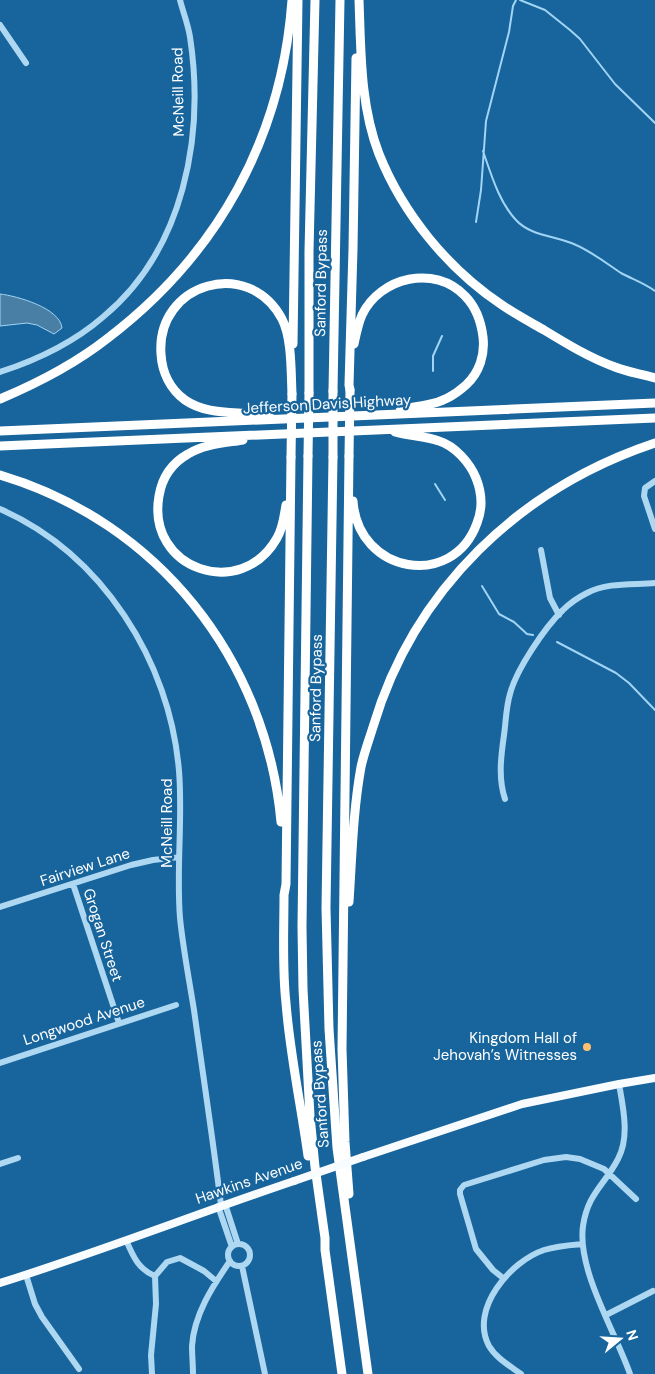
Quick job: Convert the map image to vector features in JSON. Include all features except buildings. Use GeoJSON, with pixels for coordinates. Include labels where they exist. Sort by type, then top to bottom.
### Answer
{"type":"FeatureCollection","features":[{"type":"Feature","properties":{"kind":"highway"},"geometry":{"type":"LineString","coordinates":[[0,399],[33,385],[66,367],[108,339],[165,289],[205,241],[236,193],[250,167],[262,136],[279,81],[292,0]]}},
{"type":"Feature","properties":{"kind":"highway"},"geometry":{"type":"LineString","coordinates":[[284,895],[286,884],[298,0]]}},
{"type":"Feature","properties":{"kind":"highway","name":"Sanford Bypass"},"geometry":{"type":"LineString","coordinates":[[315,0],[309,251],[302,927],[303,989],[310,1116],[325,1250],[342,1374]]}},
{"type":"Feature","properties":{"kind":"highway","name":"Sanford Bypass"},"geometry":{"type":"LineString","coordinates":[[340,0],[326,908],[327,982],[332,1090],[337,1148],[368,1374]]}},
{"type":"Feature","properties":{"kind":"highway"},"geometry":{"type":"LineString","coordinates":[[358,0],[364,94],[370,125],[389,176],[415,220],[439,250],[472,282],[502,305],[582,352],[614,367],[655,378]]}},
{"type":"Feature","properties":{"kind":"highway"},"geometry":{"type":"LineString","coordinates":[[356,1289],[344,1132],[342,1049],[349,388],[358,0]]}},
{"type":"Feature","properties":{"kind":"highway"},"geometry":{"type":"LineString","coordinates":[[349,388],[356,332],[362,315],[377,295],[402,280],[416,278],[428,278],[448,284],[464,294],[475,309],[482,327],[485,349],[477,371],[467,384],[454,394],[440,401],[406,408],[390,414]]}},
{"type":"Feature","properties":{"kind":"highway"},"geometry":{"type":"LineString","coordinates":[[277,420],[255,414],[223,412],[195,406],[176,392],[166,378],[161,358],[161,338],[170,314],[184,297],[197,289],[211,284],[225,283],[243,286],[256,292],[270,302],[283,320],[288,340],[292,394]]}},
{"type":"Feature","properties":{"kind":"highway","name":"Jefferson Davis Highway"},"geometry":{"type":"LineString","coordinates":[[0,431],[655,403]]}},
{"type":"Feature","properties":{"kind":"highway","name":"Jefferson Davis Highway"},"geometry":{"type":"LineString","coordinates":[[0,446],[655,418]]}},
{"type":"Feature","properties":{"kind":"highway"},"geometry":{"type":"LineString","coordinates":[[349,456],[354,509],[359,528],[374,549],[394,561],[420,565],[438,562],[453,554],[470,538],[480,516],[480,487],[474,474],[466,460],[440,441],[409,436],[388,430]]}},
{"type":"Feature","properties":{"kind":"highway"},"geometry":{"type":"LineString","coordinates":[[262,434],[247,439],[205,446],[179,460],[168,472],[160,488],[157,508],[160,528],[167,545],[179,557],[194,566],[223,573],[238,571],[254,564],[267,552],[278,537],[284,519],[291,460]]}},
{"type":"Feature","properties":{"kind":"highway"},"geometry":{"type":"LineString","coordinates":[[343,960],[346,950],[355,815],[362,765],[381,700],[402,654],[420,622],[471,557],[516,516],[565,482],[622,454],[655,443]]}},
{"type":"Feature","properties":{"kind":"highway"},"geometry":{"type":"LineString","coordinates":[[0,475],[59,497],[80,508],[122,536],[154,561],[193,603],[216,632],[247,690],[263,729],[280,810],[286,1010],[320,1237],[325,1250]]}},
{"type":"Feature","properties":{"kind":"main road","name":"Hawkins Avenue"},"geometry":{"type":"LineString","coordinates":[[0,1284],[222,1205],[522,1104],[655,1078]]}},
{"type":"Feature","properties":{"kind":"street","name":"McNeill Road"},"geometry":{"type":"LineString","coordinates":[[0,372],[25,364],[58,348],[105,316],[141,275],[159,248],[176,213],[188,170],[194,122],[190,35],[180,0]]}},
{"type":"Feature","properties":{"kind":"street"},"geometry":{"type":"LineString","coordinates":[[0,25],[26,63]]}},
{"type":"Feature","properties":{"kind":"street"},"geometry":{"type":"LineString","coordinates":[[655,481],[645,488],[644,496],[655,529]]}},
{"type":"Feature","properties":{"kind":"street","name":"McNeill Road"},"geometry":{"type":"LineString","coordinates":[[0,509],[41,532],[71,555],[114,600],[142,642],[164,696],[178,750],[181,790],[180,917],[222,1205],[235,1246]]}},
{"type":"Feature","properties":{"kind":"street"},"geometry":{"type":"LineString","coordinates":[[541,550],[550,598],[559,615]]}},
{"type":"Feature","properties":{"kind":"street"},"geometry":{"type":"LineString","coordinates":[[505,799],[502,789],[501,751],[510,692],[524,663],[559,615],[577,599],[600,588],[655,583]]}},
{"type":"Feature","properties":{"kind":"street","name":"Fairview Lane"},"geometry":{"type":"LineString","coordinates":[[0,907],[130,865],[179,857]]}},
{"type":"Feature","properties":{"kind":"street","name":"Grogan Street"},"geometry":{"type":"LineString","coordinates":[[73,884],[119,1023]]}},
{"type":"Feature","properties":{"kind":"street","name":"Longwood Avenue"},"geometry":{"type":"LineString","coordinates":[[0,1063],[176,1004]]}},
{"type":"Feature","properties":{"kind":"street"},"geometry":{"type":"LineString","coordinates":[[619,1084],[624,1120],[619,1158],[592,1196],[586,1209],[582,1244],[588,1272],[630,1374]]}},
{"type":"Feature","properties":{"kind":"street"},"geometry":{"type":"LineString","coordinates":[[504,1278],[493,1270],[476,1249],[460,1194],[462,1186],[470,1182],[558,1157],[580,1159],[596,1165],[636,1198]]}},
{"type":"Feature","properties":{"kind":"street"},"geometry":{"type":"LineString","coordinates":[[0,1164],[18,1158]]}},
{"type":"Feature","properties":{"kind":"street"},"geometry":{"type":"LineString","coordinates":[[126,1240],[139,1266],[145,1272],[155,1276]]}},
{"type":"Feature","properties":{"kind":"street"},"geometry":{"type":"LineString","coordinates":[[521,1374],[498,1356],[490,1347],[486,1336],[484,1324],[488,1306],[495,1289],[520,1263],[532,1255],[556,1247],[582,1244]]}},
{"type":"Feature","properties":{"kind":"street"},"geometry":{"type":"LineString","coordinates":[[235,1246],[247,1248],[250,1254],[248,1261],[242,1266],[236,1266],[230,1261],[228,1254],[235,1246]]}},
{"type":"Feature","properties":{"kind":"street"},"geometry":{"type":"LineString","coordinates":[[152,1374],[151,1355],[156,1304],[155,1276],[167,1262],[180,1258],[204,1271],[216,1281]]}},
{"type":"Feature","properties":{"kind":"street"},"geometry":{"type":"LineString","coordinates":[[193,1374],[192,1346],[195,1325],[216,1281],[230,1261]]}},
{"type":"Feature","properties":{"kind":"street"},"geometry":{"type":"LineString","coordinates":[[242,1266],[265,1374]]}},
{"type":"Feature","properties":{"kind":"street"},"geometry":{"type":"LineString","coordinates":[[26,1275],[35,1304],[42,1317],[78,1369]]}},
{"type":"Feature","properties":{"kind":"street"},"geometry":{"type":"LineString","coordinates":[[606,1315],[653,1291]]}},
{"type":"Feature","properties":{"kind":"water"},"geometry":{"type":"Polygon","coordinates":[[[0,294],[17,297],[37,304],[54,315],[62,328],[54,334],[37,325],[27,323],[0,326],[0,294]]]}},
{"type":"Feature","properties":{"kind":"waterway"},"geometry":{"type":"LineString","coordinates":[[476,222],[481,190],[486,121],[516,0]]}},
{"type":"Feature","properties":{"kind":"waterway"},"geometry":{"type":"LineString","coordinates":[[520,0],[545,10],[580,39],[615,84],[655,123]]}},
{"type":"Feature","properties":{"kind":"waterway"},"geometry":{"type":"LineString","coordinates":[[483,151],[500,196],[510,213],[522,225],[536,233],[569,242],[582,248],[621,273],[655,291]]}},
{"type":"Feature","properties":{"kind":"waterway"},"geometry":{"type":"LineString","coordinates":[[433,371],[433,356],[442,336]]}},
{"type":"Feature","properties":{"kind":"waterway"},"geometry":{"type":"LineString","coordinates":[[435,484],[445,500]]}},
{"type":"Feature","properties":{"kind":"waterway"},"geometry":{"type":"LineString","coordinates":[[482,586],[499,614],[514,622],[527,634],[533,635]]}},
{"type":"Feature","properties":{"kind":"waterway"},"geometry":{"type":"LineString","coordinates":[[557,642],[616,673],[629,683],[655,710]]}},
{"type":"Feature","properties":{"kind":"place","name":"Kingdom Hall of Jehovah’s Witnesses"},"geometry":{"type":"Point","coordinates":[587,1047]}}]}
